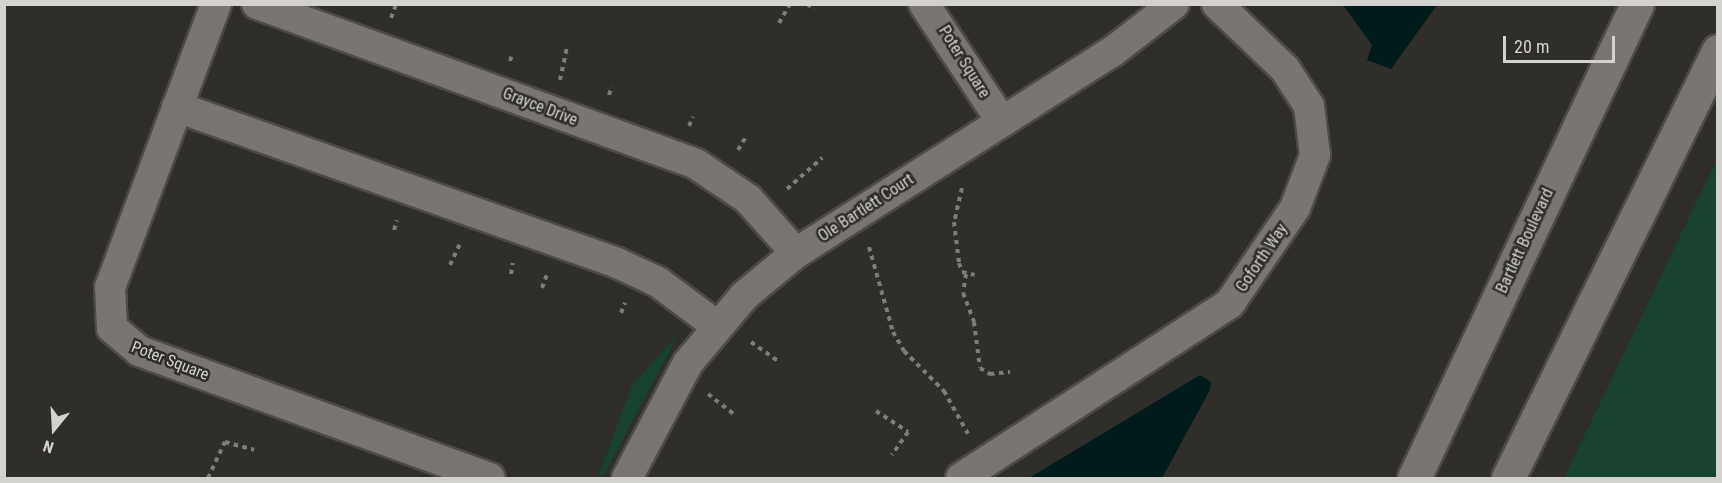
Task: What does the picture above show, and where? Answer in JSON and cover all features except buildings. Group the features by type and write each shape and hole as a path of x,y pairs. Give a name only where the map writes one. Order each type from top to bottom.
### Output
{"main road":[{"name":"Bartlett Boulevard","path":"1414,478 1637,4"},
{"path":"1508,478 1718,51"}],"street":[{"name":"Poter Square","path":"216,4 110,287 107,308 118,338 139,351 490,478"},
{"name":"Grayce Drive","path":"257,4 696,164 748,200 796,253"},
{"name":"Poter Square","path":"924,4 1002,122"},
{"name":"Ole Bartlett Court","path":"627,478 661,408 796,253 1112,52 1174,4"},
{"name":"Goforth Way","path":"972,471 1230,303 1295,208 1315,155 1309,106 1285,69 1217,4"},
{"path":"177,107 617,263 658,282 729,330"}],"path":[{"path":"779,23 790,4"},
{"path":"807,4 814,9"},
{"path":"557,92 567,47"},
{"path":"776,197 822,158"},
{"path":"957,177 963,196 954,222 959,263 966,274 963,293 974,322 980,368 990,374 1010,372"},
{"path":"849,218 878,265 886,312 904,351 944,391 972,471"},
{"path":"450,265 462,238"},
{"path":"966,274 975,275"},
{"path":"729,330 777,360"},
{"path":"699,389 736,416"},
{"path":"876,411 908,432 892,455"},
{"path":"208,478 225,442 254,450"}],"green space":[{"path":"1717,159 1717,478 1564,478"},
{"path":"678,335 605,473 598,478 632,385"}],"water":[{"path":"1343,5 1437,5 1391,69 1367,60 1372,45"},
{"path":"1200,375 1211,382 1210,390 1162,478 1029,478"}]}
